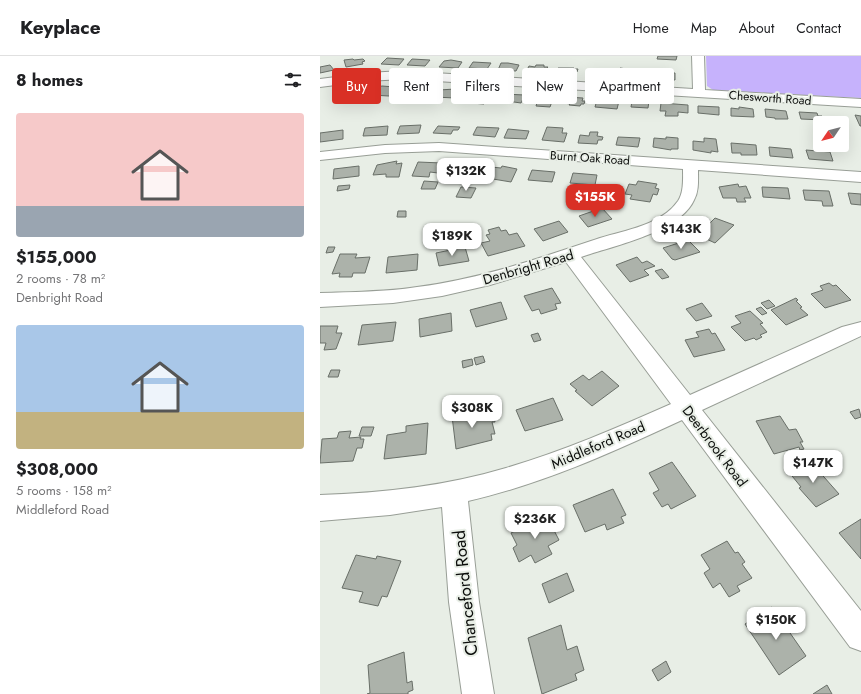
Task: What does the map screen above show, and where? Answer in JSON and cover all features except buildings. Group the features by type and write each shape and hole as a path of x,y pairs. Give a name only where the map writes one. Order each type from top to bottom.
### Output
{"street":[{"path":"698,56 699,93"},
{"name":"Chesworth Road","path":"320,83 367,76 403,75 861,103"},
{"name":"Burnt Oak Road","path":"320,156 385,149 439,147 861,177"},
{"name":"Denbright Road","path":"320,300 390,297 449,288 521,271 640,231 669,219 685,203 689,192 690,165"},
{"name":"Deerbrook Road","path":"570,255 861,636"},
{"name":"Middleford Road","path":"320,508 397,502 454,492 503,480 567,459 595,449 849,332 861,329"},
{"name":"Chanceford Road","path":"454,492 464,602 478,694"}],"shaded area":[{"path":"706,56 861,56 861,98 713,90 707,86"}]}
